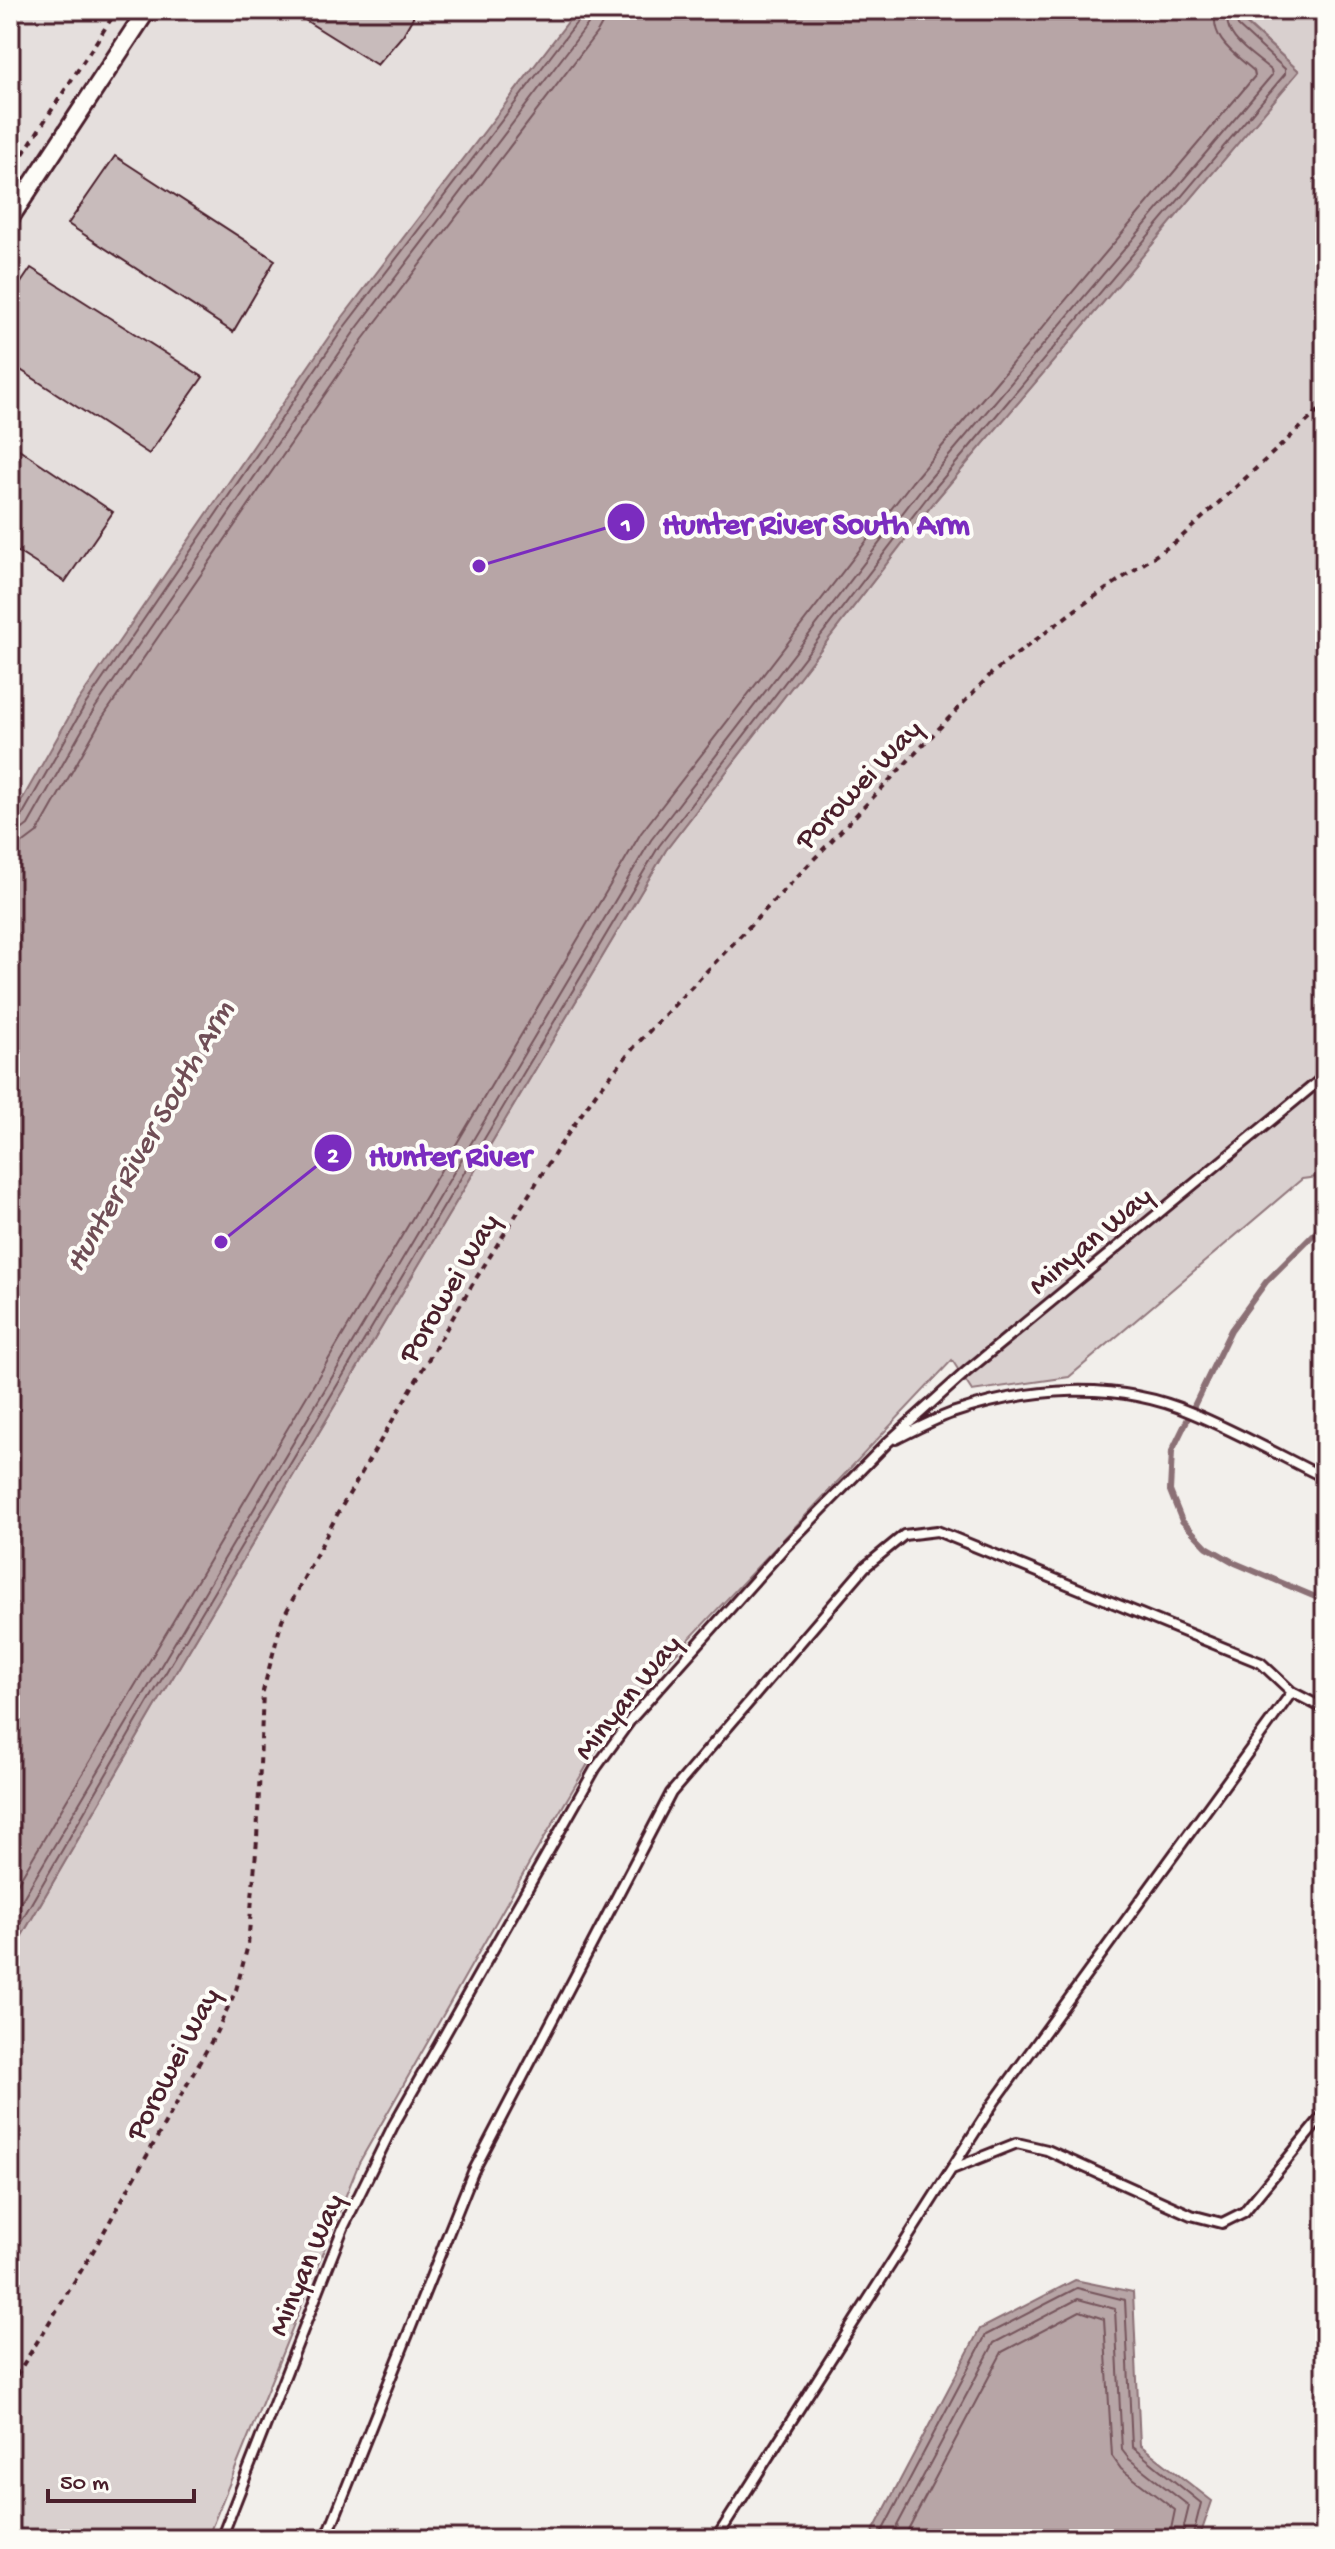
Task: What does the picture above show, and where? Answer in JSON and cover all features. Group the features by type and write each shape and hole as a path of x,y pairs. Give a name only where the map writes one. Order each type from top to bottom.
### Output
{"street":[{"path":"10,218 147,10"}],"lane":[{"name":"Minyan Way","path":"221,2539 349,2215 393,2126 595,1769 632,1718 783,1549 887,1443 967,1371 1325,1076"},
{"path":"887,1443 950,1414 1001,1399 1057,1391 1125,1393 1190,1412 1325,1478"},
{"path":"326,2539 473,2172 671,1793 865,1567 904,1535 937,1531 1261,1663 1292,1692 1325,1709"},
{"path":"716,2539 994,2102 1292,1692"},
{"path":"951,2170 1017,2143 1047,2150 1191,2215 1222,2223 1244,2212 1325,2113"}],"path":[{"path":"10,174 117,10"},
{"name":"Porowei Way","path":"10,2386 92,2253 215,2035 236,1990 248,1945 257,1840 263,1691 282,1620 362,1472 475,1280 559,1147 596,1093 636,1045 992,673 1075,610 1177,541 1325,405"}],"shaded area":[{"path":"10,10 577,10 339,322 78,701 14,814 10,812"},
{"path":"1249,10 1325,10 1325,1176 1302,1179 1069,1377 972,1391 952,1360 615,1718 359,2163 207,2539 10,2539 10,1956 666,850 935,501 1299,71 1244,21"}],"water":[{"path":"577,10 1249,10 1244,22 1299,71 935,501 666,850 10,1956 10,821 78,701 339,322"},
{"path":"1075,2280 1133,2292 1140,2445 1212,2501 1199,2539 869,2539 980,2329"}],"building":[{"path":"289,10 417,10 403,35 377,65"},
{"path":"115,156 275,260 233,332 68,224"},
{"path":"31,268 203,377 149,454 10,363 10,299"},
{"path":"10,443 113,512 65,582 10,547"}],"waterway":[{"path":"1325,1223 1266,1282 1231,1330 1172,1451 1170,1491 1182,1521 1207,1547 1235,1563 1325,1601"}],"place":[{"name":"Hunter River South Arm","path":"479,566"},
{"name":"Hunter River","path":"221,1242"}]}
